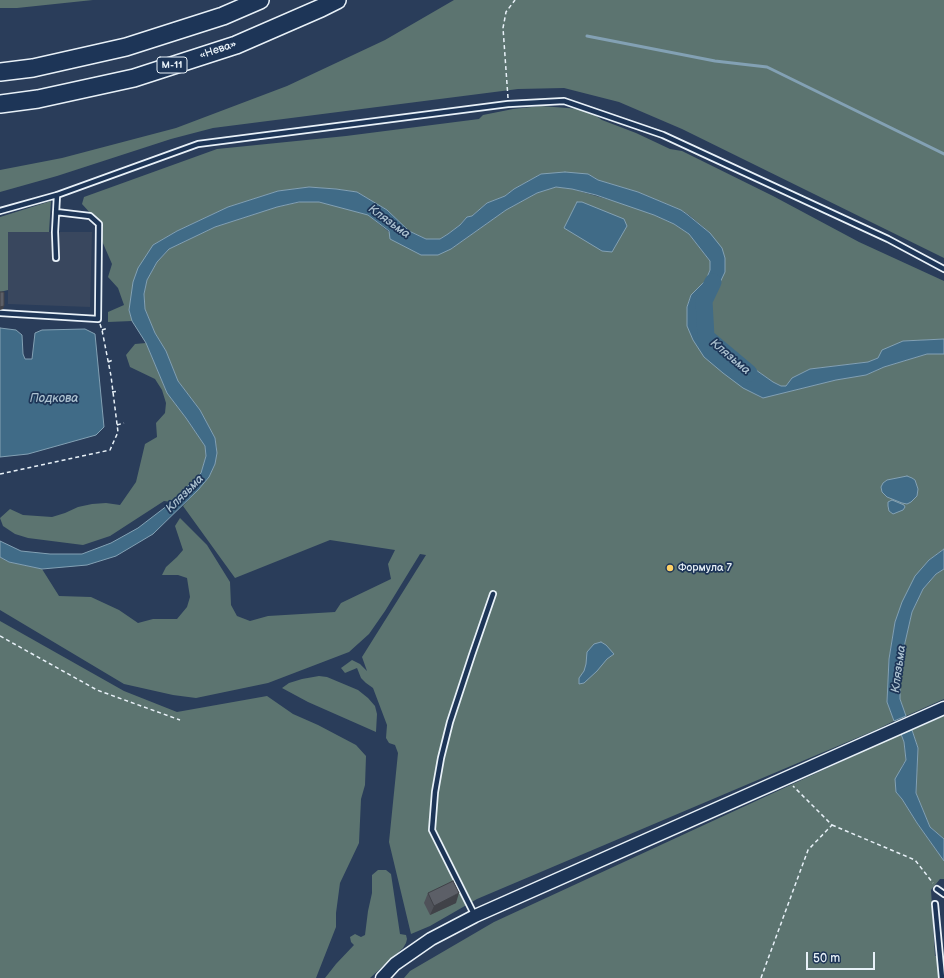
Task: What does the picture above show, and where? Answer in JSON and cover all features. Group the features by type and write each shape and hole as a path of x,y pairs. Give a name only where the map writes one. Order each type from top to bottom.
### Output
{"highway":[{"path":"0,72 32,68 126,47 223,16 260,0"},
{"name":"«Нева»","path":"0,104 38,99 134,78 236,45 337,0"}],"street":[{"path":"382,978 395,964 431,939 475,916 944,708"}],"lane":[{"path":"0,211 57,195 198,144 508,104 564,101 663,135 888,239 944,269"},
{"path":"56,258 55,232 57,195"},
{"path":"0,314 98,319 98,224 90,216 56,212"},
{"path":"475,916 432,830 435,792 441,758 450,722 493,594"},
{"path":"938,889 944,894"},
{"path":"935,904 942,978"}],"path":[{"path":"508,104 503,28 506,12 515,0"},
{"path":"0,474 110,450 118,432 102,330 108,328"},
{"path":"108,362 114,360"},
{"path":"112,392 119,391"},
{"path":"117,424 124,423"},
{"path":"0,636 97,690 180,720"},
{"path":"784,778 832,825 915,860 938,889"},
{"path":"761,978 808,850 832,825"}],"shaded area":[{"path":"8,232 92,232 90,307 8,304"}],"green space":[{"path":"0,0 93,0 17,8 0,8"},
{"path":"454,0 944,0 944,258 682,129 619,102 564,88 518,89 213,128 171,139 57,176 0,192 0,170 62,158 176,128 287,86 385,40"},
{"path":"541,106 589,111 602,120 636,133 670,149 682,151 773,196 859,242 944,281 944,339 903,341 878,358 869,362 810,369 792,378 786,386 781,386 746,363 725,355 714,345 707,332 702,320 701,310 706,300 717,289 710,233 681,210 638,192 598,180 588,174 541,174 514,189 505,196 487,203 440,239 426,239 409,231 387,210 357,192 309,187 278,191 228,207 177,231 153,245 129,310 132,321 108,322 108,312 124,305 118,288 108,277 112,264 102,241 103,227 82,204 84,197 217,149 346,136 479,119 483,115 513,109"},
{"name":"Формула 7","path":"556,187 572,189 624,204 674,224 689,234 710,261 710,270 706,280 691,295 687,307 744,388 762,398 836,380 866,375 884,367 927,354 944,354 944,549 929,560 895,622 889,659 887,702 894,721 477,899 430,926 411,934 389,842 398,753 395,745 389,743 386,738 387,725 373,688 361,678 357,668 345,673 341,668 352,660 360,664 367,671 362,657 426,555 420,554 369,634 349,652 268,683 196,698 173,695 124,684 0,610 0,557 9,562 42,569 59,596 91,597 119,610 138,623 153,619 177,619 187,607 190,597 187,578 178,575 162,575 166,567 183,550 175,526 180,518 207,545 230,582 231,605 237,616 250,621 268,616 335,612 341,603 391,579 388,564 395,550 330,540 235,578 183,506 209,477 215,464 217,452 215,438 200,410 178,381 166,351 155,333 145,309 144,294 147,280 157,262 169,249 215,227 277,207 300,202 319,202 344,208 368,215 389,232 451,249 506,210 537,193"},
{"path":"51,201 49,232 8,232 8,290 0,292 0,217"},
{"path":"146,343 167,393 205,446 206,456 201,473 172,502 164,501 110,536 83,545 28,538 15,534 3,526 0,518 10,509 23,515 52,517 78,507 92,504 106,503 120,505 136,482 145,444 157,437 156,423 165,413 166,403 162,390 155,379 130,367 126,355 135,344"},
{"path":"944,569 944,699 906,716 900,699 900,676 904,657 904,647 912,612 923,589 936,574"},
{"path":"0,621 124,691 177,712 267,696 293,714 356,745 366,756 365,785 361,799 359,843 340,883 336,913 336,927 316,978 0,978"},
{"path":"319,676 327,677 358,690 368,698 375,706 377,714 376,732 308,702 282,688 289,683"},
{"path":"944,716 944,839 930,827 916,793 918,748 912,730"},
{"path":"901,734 904,742 906,760 902,766 896,792 944,861 944,879 940,879 931,890 935,956 944,956 944,978 404,978 410,971 494,922"},
{"path":"378,870 386,870 391,874 400,934 406,935 406,943 403,948 370,978 325,978 354,945 351,942 350,937 355,934 361,937 365,935 372,893 372,875"}],"water":[{"path":"565,172 588,174 598,180 638,192 681,210 710,233 722,248 725,258 725,272 717,289 706,300 701,310 702,320 707,332 714,345 725,355 746,363 781,386 786,386 792,378 810,369 868,362 878,358 882,350 903,341 944,339 944,354 927,354 884,367 866,375 836,380 763,398 743,388 723,373 704,357 693,340 687,326 687,307 691,295 706,280 710,270 710,261 689,234 674,224 654,215 596,195 556,187 537,193 506,210 451,249 438,255 421,255 390,239 389,231 368,215 319,202 299,202 277,207 215,227 169,249 157,262 147,280 144,294 145,309 155,333 166,351 178,381 200,410 215,438 217,453 215,464 209,477 198,490 153,534 116,556 87,565 42,569 9,562 0,557 0,541 21,551 50,554 82,554 111,543 138,528 172,502 201,473 206,456 205,446 167,393 146,343 132,321 129,310 133,282 138,268 153,245 177,231 228,207 278,191 309,187 357,192 387,210 409,231 426,239 440,239 487,203 505,196 514,189 541,174"},
{"path":"577,202 582,202 624,219 627,226 612,252 602,251 564,228"},
{"name":"Подкова","path":"0,328 16,330 22,335 23,354 25,359 32,359 35,333 42,330 85,329 95,334 104,427 96,435 28,454 0,457"},
{"path":"907,476 915,480 918,489 917,496 911,502 907,504 902,503 887,497 882,492 881,487 887,480"},
{"path":"892,500 904,505 905,507 903,510 893,514 889,511 888,502"},
{"path":"944,549 944,569 936,574 923,589 912,612 904,647 904,657 900,676 900,699 906,716 894,721 887,702 889,659 895,622 902,602 915,576 929,560"},
{"path":"601,642 614,654 607,659 584,683 579,684 579,678 584,671 586,664 587,652 594,644"},
{"path":"912,730 918,748 916,793 930,827 944,839 944,861 896,792 895,779 906,760 904,742 901,734"}],"building":[{"path":"0,292 4,292 4,306 0,307"},
{"path":"453,881 459,893 434,906 428,893"}],"waterway":[{"path":"587,36 715,61 767,67 944,154"},
{"name":"Клязьма","path":"713,282 704,301 706,337 749,373"}],"place":[{"name":"Формула 7","path":"670,568"}]}
